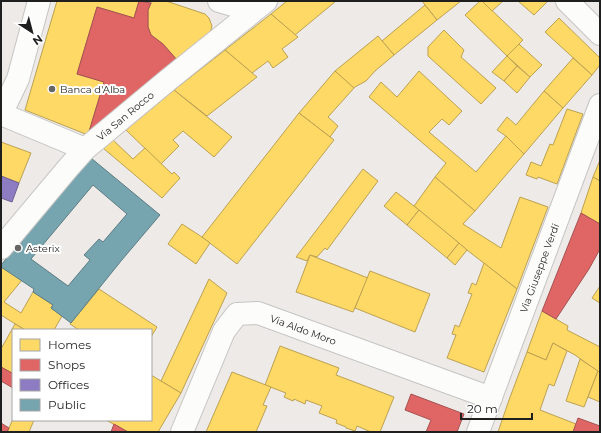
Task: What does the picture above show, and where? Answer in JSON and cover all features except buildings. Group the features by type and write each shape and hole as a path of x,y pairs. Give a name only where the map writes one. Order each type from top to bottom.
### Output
{"street":[{"path":"40,1 18,79 1,114 85,149"},
{"path":"219,1 259,6"},
{"path":"567,1 600,34"},
{"name":"Via San Rocco","path":"1,248 85,149 259,6"},
{"name":"Via Giuseppe Verdi","path":"478,432 600,105"},
{"name":"Via Aldo Moro","path":"182,432 224,331 237,314 258,313 491,398"}],"place":[{"name":"Banca d'Alba","path":"52,89"},
{"name":"Asterix","path":"18,248"}]}
